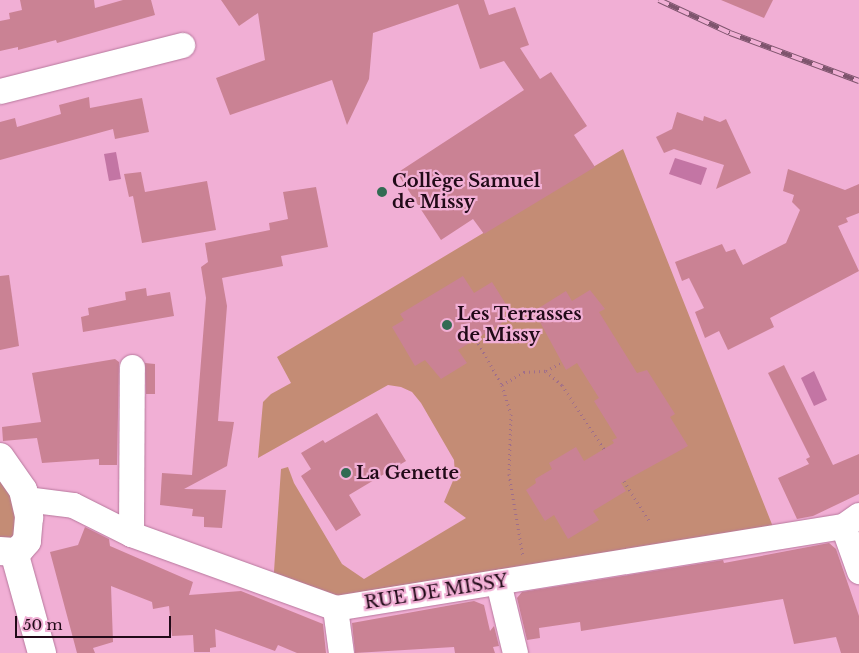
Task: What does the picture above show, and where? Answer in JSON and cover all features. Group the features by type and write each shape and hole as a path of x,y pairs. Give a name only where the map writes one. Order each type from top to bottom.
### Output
{"main road":[{"path":"0,457 26,499 29,517 27,540 7,551 42,653"}],"street":[{"path":"0,91 182,45"},
{"path":"131,534 132,368"},
{"name":"RUE DE MISSY","path":"26,499 73,505 131,534 335,608 498,582 851,520"},
{"path":"851,520 859,571"},
{"path":"498,582 515,653"},
{"path":"335,608 341,653"}],"path":[{"path":"476,339 502,384 511,414 509,474 527,577"},
{"path":"502,384 524,372 546,371 562,362"},
{"path":"546,371 562,385 604,449"},
{"path":"624,481 650,522"}],"shaded area":[{"path":"623,149 777,537 345,607 273,586 281,469 288,467 294,483 342,564 364,579 466,518 444,502 455,476 454,460 421,403 412,392 401,387 388,385 258,458 263,402 271,394 291,383 277,357"},
{"path":"116,152 121,179 109,181 104,154"},
{"path":"675,158 707,168 701,185 669,174"},
{"path":"814,371 827,400 814,406 801,378"},
{"path":"0,457 29,530 0,551"}],"building":[{"path":"20,0 94,0 95,8 123,0 151,0 155,15 57,43 56,40 18,50 18,47 0,51 0,21 10,19 9,13 22,10"},
{"path":"221,0 484,0 489,15 515,7 529,45 520,48 540,79 551,72 587,126 574,135 595,167 484,234 473,219 441,240 397,173 524,90 504,61 480,69 458,4 373,33 369,79 347,125 332,80 230,115 216,78 265,60 258,13 239,26"},
{"path":"721,0 773,0 764,18"},
{"path":"89,97 90,108 142,98 149,132 115,139 113,129 0,160 0,122 15,118 17,127 61,114 59,105"},
{"path":"677,112 703,121 704,116 720,122 726,119 751,173 716,189 724,165 674,149 664,153 656,137 672,129"},
{"path":"788,169 845,190 859,184 859,213 846,218 848,222 838,226 859,271 770,318 774,327 728,350 719,331 705,338 695,312 704,308 689,278 682,281 675,262 722,244 726,252 735,249 743,265 786,243 800,210 792,202 794,195 783,191"},
{"path":"141,172 145,192 207,181 216,230 142,243 133,196 129,197 124,174"},
{"path":"316,187 328,247 281,256 283,266 222,278 227,306 218,421 234,422 227,466 184,489 226,490 222,528 204,527 204,517 192,516 193,509 160,505 162,473 192,475 206,298 201,267 208,262 205,243 270,230 269,223 288,219 283,192"},
{"path":"9,275 19,346 0,350 0,276"},
{"name":"Les Terrasses de Missy","path":"463,276 474,293 492,282 509,309 498,315 502,323 458,350 467,363 441,379 425,360 415,366 392,327 404,320 400,314"},
{"path":"146,288 147,296 170,292 174,316 83,332 81,317 89,315 88,308 126,300 125,292"},
{"path":"590,290 605,309 599,312 637,373 647,370 675,414 670,417 688,446 621,483 626,491 593,511 599,520 568,539 554,515 545,521 526,490 536,483 535,479 552,469 549,463 576,447 584,461 614,443 612,440 617,438 594,401 599,398 577,363 566,370 534,311 566,291 572,301"},
{"path":"115,359 119,362 117,465 99,465 99,459 42,463 37,438 3,441 2,427 41,422 32,373"},
{"path":"145,363 155,364 155,394 146,394"},
{"path":"784,365 833,465 859,454 859,494 813,516 797,519 778,478 809,464 806,459 810,457 768,373"},
{"name":"La Genette","path":"377,413 406,461 349,495 361,515 336,531 301,476 311,469 301,453 323,440 325,443"},
{"path":"85,527 109,539 110,546 193,582 189,595 241,591 323,624 326,653 297,653 278,645 275,651 215,629 216,647 210,648 210,652 194,652 193,635 172,636 169,606 153,609 152,602 111,586 113,642 93,648 95,653 77,653 50,552 78,545"},
{"path":"829,543 836,549 859,616 859,653 841,653 836,637 794,644 783,599 581,631 580,622 539,628 540,638 527,640 517,598 522,592 723,560 724,563"},
{"path":"474,601 484,605 490,631 494,626 499,646 493,647 495,653 455,653 454,647 355,653 352,623"}],"railway":[{"path":"659,0 730,33 859,81"}],"place":[{"name":"Collège Samuel de Missy","path":"382,192"},
{"name":"Les Terrasses de Missy","path":"447,325"},
{"name":"La Genette","path":"346,473"}]}
